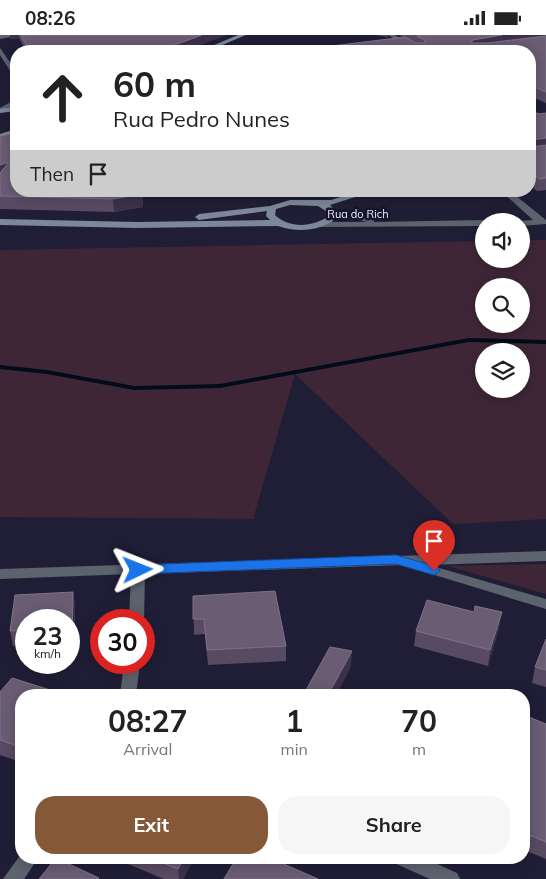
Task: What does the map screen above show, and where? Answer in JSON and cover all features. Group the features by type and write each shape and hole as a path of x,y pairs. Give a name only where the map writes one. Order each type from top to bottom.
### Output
{"street":[{"path":"0,37 19,35"},
{"path":"218,45 243,35"},
{"path":"391,35 409,45"},
{"path":"0,50 10,66"},
{"path":"137,225 272,208 279,204 297,201 320,203 345,197"},
{"path":"512,197 543,222"},
{"path":"0,222 137,225 279,223 298,227 319,225 333,217 333,212 320,203"},
{"path":"272,208 270,215 279,223"},
{"name":"Rua do Rich","path":"333,212 398,225"},
{"path":"530,223 543,222"},
{"name":"Rua do Rich","path":"319,225 475,223"},
{"path":"0,574 396,559 546,556"},
{"path":"396,559 546,604"},
{"path":"137,609 138,570"},
{"path":"129,689 131,674"},
{"path":"13,879 25,864"},
{"path":"417,864 450,879"}],"shaded area":[{"path":"530,240 546,240 546,519 453,524 295,374 253,519 0,517 0,250 475,241 475,268 530,268"},
{"path":"546,564 546,594 448,566"}],"building":[{"path":"21,35 202,35 174,45 26,45"},
{"path":"502,35 473,40 471,42 487,43 546,36 546,92 536,88 536,45 340,45 405,37 416,43 425,43 425,40 417,36"},
{"path":"546,113 546,138 536,139 536,114"},
{"path":"10,134 10,196 0,196 0,173 9,162 0,165 0,136"},
{"path":"546,145 546,178 539,179 536,176 536,146"},
{"path":"38,197 125,197 113,199"},
{"path":"275,591 286,646 207,650 204,619 193,619 193,596"},
{"path":"73,592 73,609 15,609 15,631 10,631 15,595"},
{"path":"427,600 474,612 475,606 502,612 490,650 416,631"},
{"path":"546,639 546,670 535,667"},
{"path":"330,647 352,651 331,689 307,689"},
{"path":"12,678 47,689 15,689 15,745 0,740 0,692"},
{"path":"530,717 546,724 546,842 530,835"},
{"path":"51,864 69,864 99,878 98,879 39,879"},
{"path":"166,864 181,864 178,869"},
{"path":"233,864 284,864 318,879 224,879"}],"waterway":[{"path":"0,367 47,372 134,388 220,386 469,340 546,342"}],"route":[{"path":"138,570 396,559 434,571"}]}
